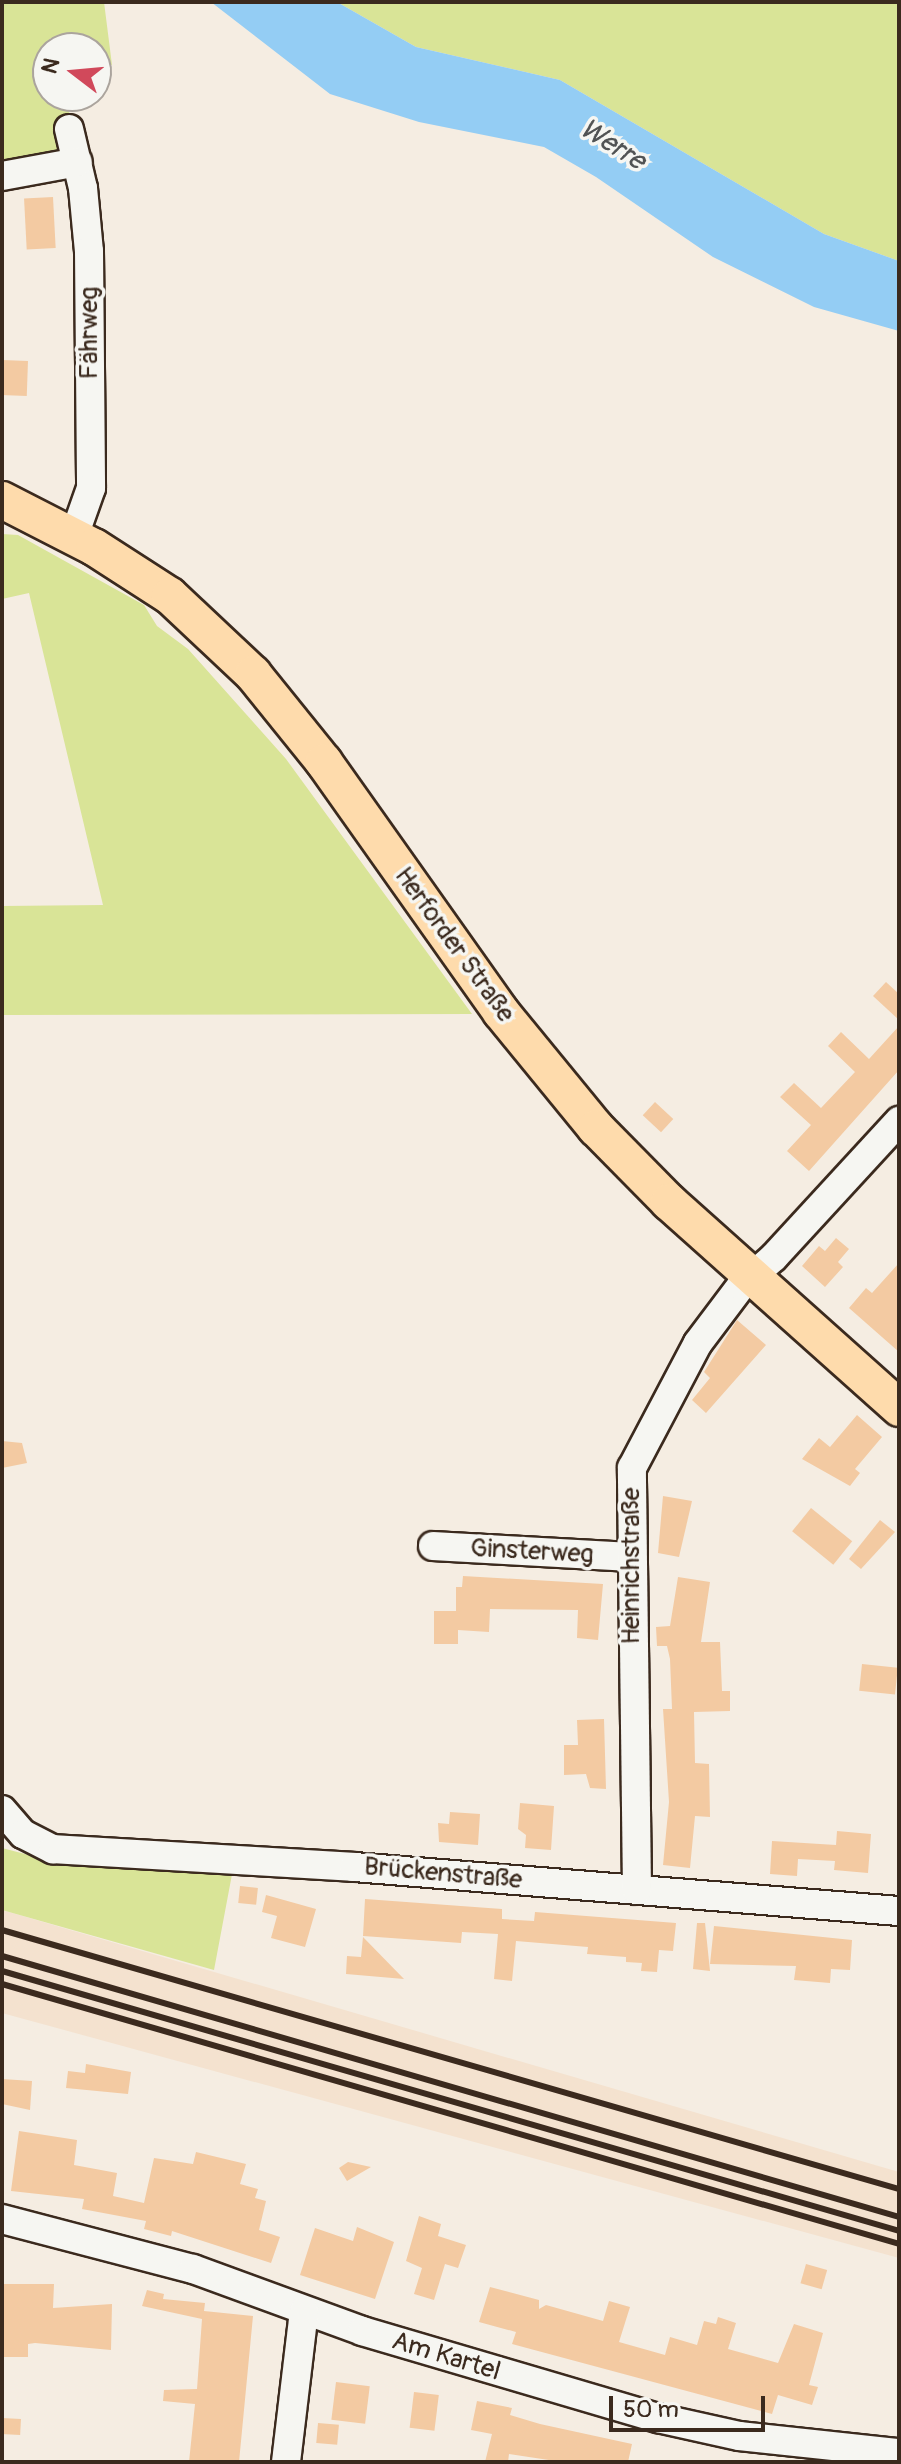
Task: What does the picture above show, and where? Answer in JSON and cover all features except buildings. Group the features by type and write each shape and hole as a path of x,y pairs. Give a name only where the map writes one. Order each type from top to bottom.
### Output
{"main road":[{"name":"Herforder Straße","path":"2,500 74,536 170,596 253,674 324,762 544,1068 669,1202 899,1408"}],"street":[{"name":"Fährweg","path":"69,129 78,162 89,251 91,488 74,536"},
{"path":"2,176 78,162"},
{"name":"Heinrichstraße","path":"637,1890 632,1468 698,1343 752,1276 899,1121"},
{"name":"Ginsterweg","path":"433,1546 631,1557"},
{"name":"Brückenstraße","path":"2,1810 23,1834 53,1849 899,1911"},
{"name":"Am Kartel","path":"2,2219 193,2269 304,2311 737,2449 899,2453"},
{"path":"286,2462 304,2311"}],"shaded area":[{"path":"2,1910 899,2172 899,2258 2,2013"}],"green space":[{"path":"2,2 104,2 108,32 32,32 32,112 69,112 72,123 55,156 2,167"},
{"path":"337,2 899,2 899,261 824,234 560,80 416,47"},
{"path":"2,534 18,535 144,605 157,626 188,649 286,759 472,1014 2,1015 2,906 103,905 29,593 2,599"},
{"path":"2,1848 71,1866 233,1869 214,1970 2,1910"}],"water":[{"name":"Werre","path":"211,2 337,2 416,47 560,80 824,234 899,261 899,331 814,307 713,257 596,177 544,147 419,122 330,94"}],"railway":[{"path":"2,1930 899,2189"},
{"path":"2,1956 899,2217"},
{"path":"2,1971 899,2231"},
{"path":"2,1984 899,2244"}]}
